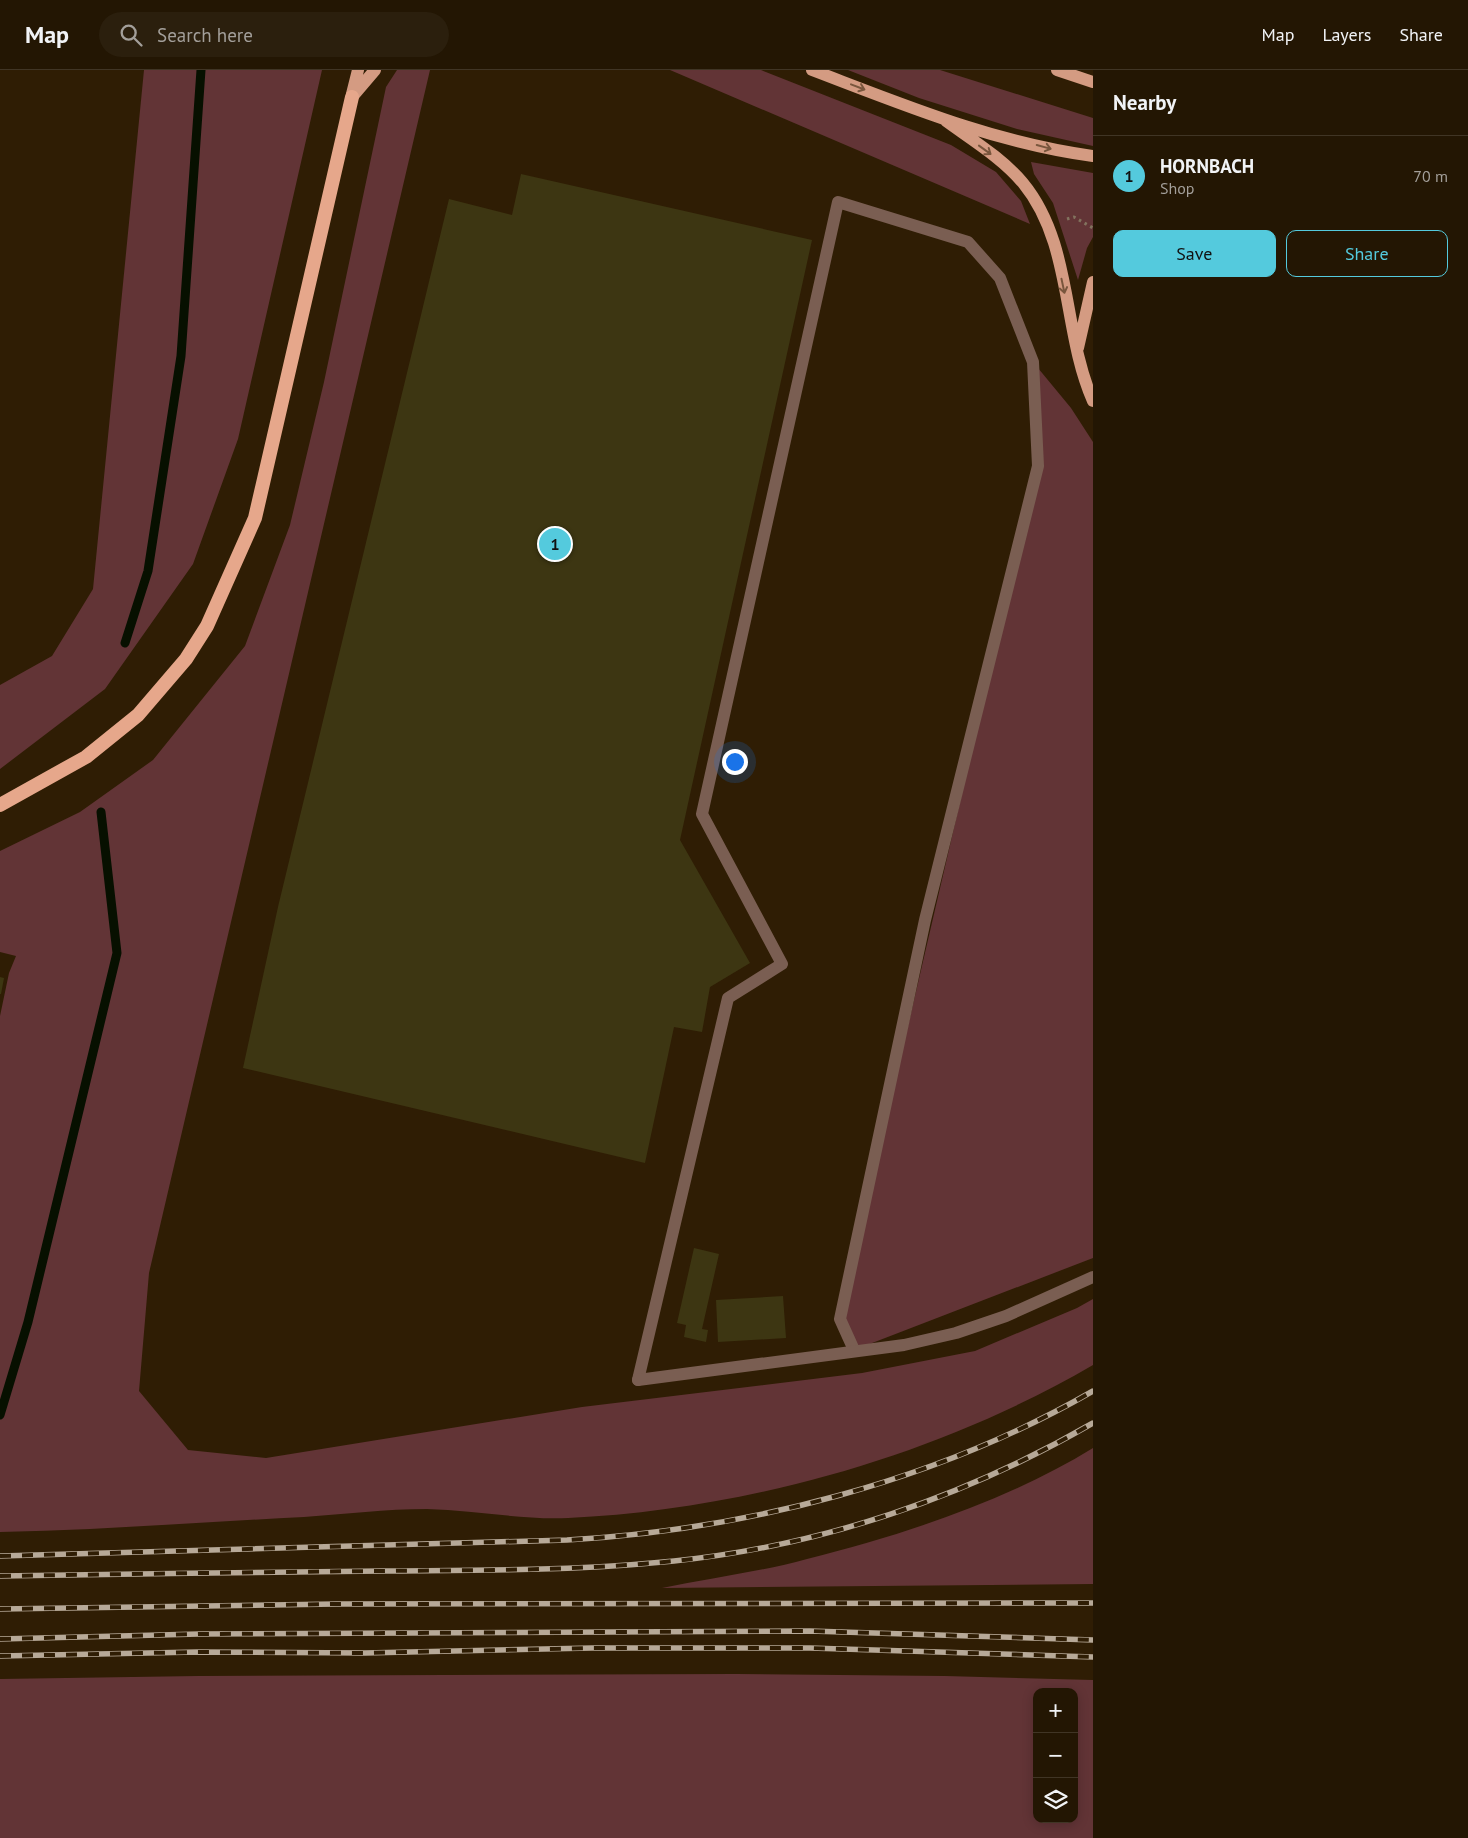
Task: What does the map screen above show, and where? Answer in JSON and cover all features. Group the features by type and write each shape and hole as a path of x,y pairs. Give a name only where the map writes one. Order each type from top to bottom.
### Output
{"highway":[{"path":"0,805 86,757 138,715 186,659 207,626 254,518 352,97"}],"main road":[{"path":"352,97 358,70"},
{"path":"352,97 375,70"},
{"path":"812,70 946,121 1060,152 1093,156"},
{"path":"1058,70 1093,82"},
{"path":"946,121 1016,176 1035,201 1053,238 1078,353 1093,401"},
{"path":"1078,353 1093,282"}],"street":[{"path":"854,1350 840,1319 925,920 1038,466 1033,362 1000,278 968,242 838,202 702,814 782,964 728,998 638,1380 854,1350 904,1345 956,1334 1006,1316 1093,1277"}],"shaded area":[{"path":"144,70 322,70 238,439 193,564 105,689 0,769 0,685 52,656 93,589"},
{"path":"397,70 430,70 149,1273 139,1391 188,1450 266,1458 582,1407 862,1373 975,1351 1077,1308 1093,1299 1093,1365 1034,1397 971,1426 906,1451 840,1472 772,1490 703,1503 635,1513 568,1518 533,1518 412,1509 152,1526 0,1532 0,1016 9,973 16,956 0,952 0,851 80,812 153,760 245,646 290,525 324,382 386,87"},
{"path":"670,70 761,70 951,145 996,172 1021,201 1030,224"},
{"path":"848,70 940,70 1093,118 1093,146 1017,129 919,98"},
{"path":"1031,162 1093,173 1093,237 1087,248 1078,280 1053,203 1034,174"},
{"path":"1033,362 1071,408 1093,442 1093,1258 854,1350 840,1319 1038,466"},
{"path":"1093,1448 1093,1584 662,1588 789,1564 918,1527 991,1500 1061,1467"},
{"path":"736,1674 945,1676 1093,1680 1093,1838 0,1838 0,1679 198,1676"}],"building":[{"path":"521,174 812,240 680,840 750,963 710,987 702,1032 674,1027 645,1163 243,1068 278,907 449,199 512,215"},
{"path":"0,977 4,978 1,994 0,994"},
{"path":"694,1248 719,1254 702,1329 708,1330 706,1342 684,1337 686,1325 677,1323"},
{"path":"783,1296 786,1338 718,1342 716,1300"}],"waterway":[{"path":"125,643 148,571 181,356 201,70"},
{"path":"0,1415 28,1322 117,953 101,812"}],"railway":[{"path":"0,1556 567,1540 703,1525 771,1512 839,1495 905,1475 970,1451 1033,1423 1093,1391"},
{"path":"0,1576 565,1568 674,1561 729,1554 783,1544 891,1514 994,1474 1044,1450 1093,1423"},
{"path":"0,1609 336,1604 1093,1603"},
{"path":"0,1639 199,1634 810,1631 1093,1640"},
{"path":"0,1656 197,1652 365,1653 592,1648 810,1648 1093,1657"}],"place":[{"name":"HORNBACH","path":"555,544"}]}
